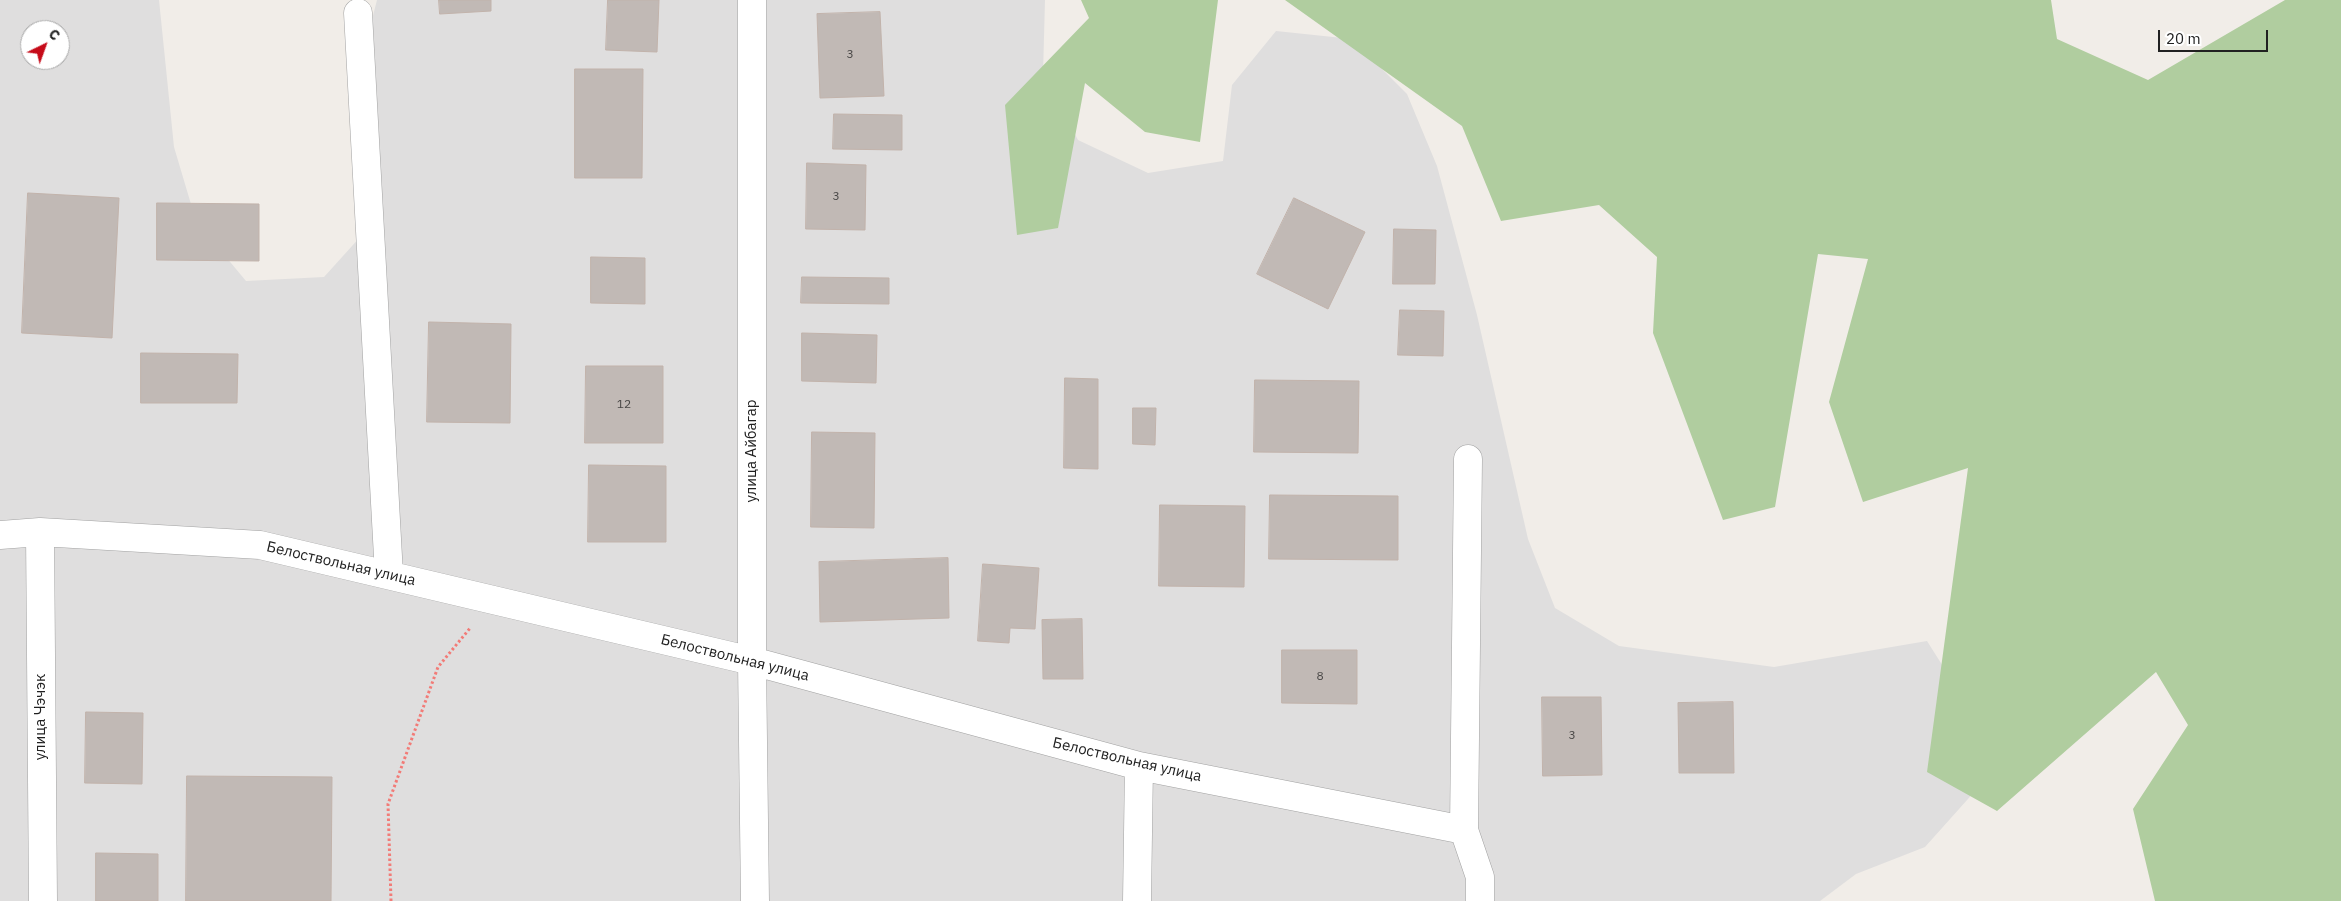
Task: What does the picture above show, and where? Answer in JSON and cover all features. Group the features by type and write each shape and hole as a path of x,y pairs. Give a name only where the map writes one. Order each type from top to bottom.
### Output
{"street":[{"name":"улица Айбагар","path":"752,0 752,661 755,901"},
{"path":"358,13 389,575"},
{"path":"1468,459 1464,830 1480,877 1480,901"},
{"name":"Белоствольная улица","path":"0,535 40,532 260,545 752,661 1138,766 1464,830"},
{"name":"улица Чэчэк","path":"40,532 43,901"},
{"path":"1137,901 1138,766"}],"path":[{"path":"391,901 388,804 438,667 494,600"}],"shaded area":[{"path":"0,0 159,0 174,147 196,221 246,281 324,277 371,225 380,149 356,132 362,59 377,0 1045,0 1043,74 1078,140 1148,173 1223,161 1232,85 1276,31 1352,39 1407,94 1437,166 1477,315 1528,539 1555,608 1619,646 1774,667 1927,641 1970,709 1976,790 1925,847 1856,874 1820,901 0,901"}],"green space":[{"path":"1081,0 1218,0 1200,142 1145,132 1085,83 1058,228 1017,235 1005,105 1089,18"},
{"path":"1285,0 2051,0 2057,39 2148,80 2285,0 2341,0 2341,901 2155,901 2133,809 2188,725 2156,672 1997,811 1927,772 1968,468 1863,502 1829,402 1868,259 1818,254 1775,507 1723,520 1653,333 1657,257 1599,205 1501,221 1462,126"}],"building":[{"path":"439,0 491,0 491,11 440,14"},
{"path":"608,0 659,0 657,52 606,50"},
{"path":"880,12 884,96 820,98 817,14"},
{"path":"575,69 643,69 642,178 575,178"},
{"path":"834,114 902,115 902,150 833,149"},
{"path":"807,163 866,165 865,230 806,229"},
{"path":"28,193 119,198 112,338 22,333"},
{"path":"1294,198 1365,232 1328,309 1257,274"},
{"path":"157,203 259,204 259,261 157,260"},
{"path":"1394,229 1436,230 1435,284 1393,284"},
{"path":"591,257 645,258 645,304 591,303"},
{"path":"802,277 889,278 889,304 801,303"},
{"path":"1400,310 1444,311 1443,356 1398,355"},
{"path":"429,322 511,324 510,423 427,422"},
{"path":"802,333 877,335 876,383 802,381"},
{"path":"141,353 238,354 237,403 141,403"},
{"path":"586,366 663,366 663,443 585,443"},
{"path":"1065,378 1098,379 1098,469 1064,468"},
{"path":"1255,380 1359,381 1358,453 1254,452"},
{"path":"1133,408 1156,408 1155,445 1133,444"},
{"path":"812,432 875,433 874,528 811,527"},
{"path":"589,465 666,466 666,542 588,542"},
{"path":"1270,495 1398,496 1398,560 1269,559"},
{"path":"1160,505 1245,506 1244,587 1159,586"},
{"path":"948,558 949,618 820,622 819,562"},
{"path":"983,564 1039,568 1035,629 1010,628 1009,643 978,641"},
{"path":"1082,619 1083,679 1043,679 1042,620"},
{"path":"1282,650 1357,650 1357,704 1282,703"},
{"path":"1542,697 1601,697 1602,775 1543,776"},
{"path":"1733,702 1734,773 1679,773 1678,703"},
{"path":"86,712 143,713 142,784 85,783"},
{"path":"187,776 332,777 331,901 186,901"},
{"path":"96,853 158,854 158,901 96,901"}]}
